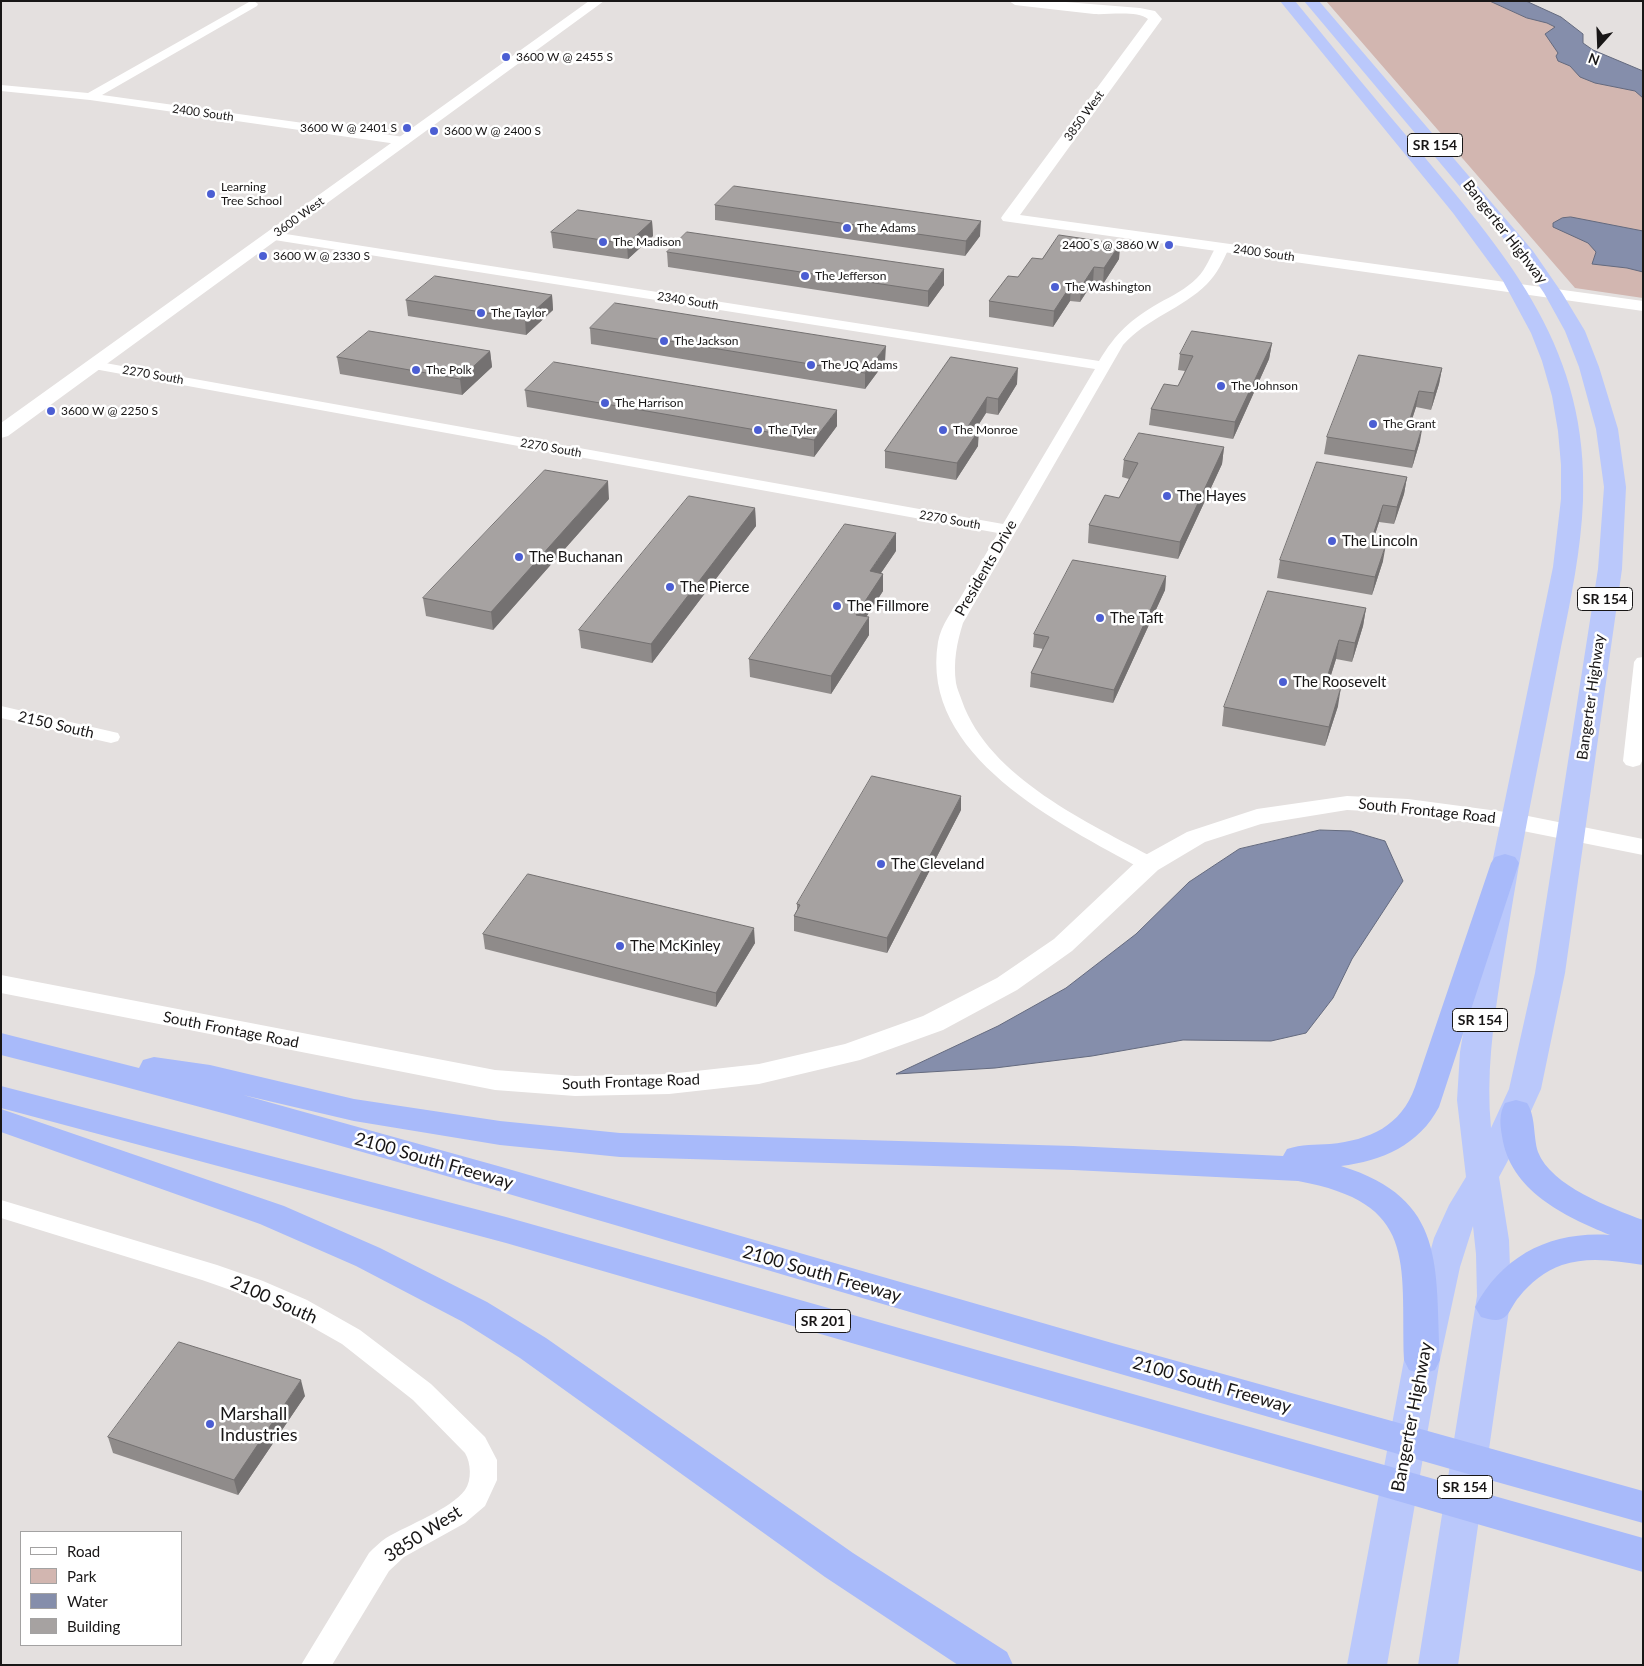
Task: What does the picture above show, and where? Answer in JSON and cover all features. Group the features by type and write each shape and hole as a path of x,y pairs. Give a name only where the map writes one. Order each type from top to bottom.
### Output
{"highway":[{"name":"Bangerter Highway","path":"1287,1 1482,238 1519,288 1543,336 1562,393 1570,436 1573,494 1572,522 1561,590 1505,863 1475,1054 1473,1078 1474,1130 1493,1244 1493,1307 1438,1665"},
{"name":"Bangerter Highway","path":"1311,1 1499,221 1527,255 1552,293 1574,331 1590,367 1608,429 1614,488 1610,570 1572,832 1542,1016 1525,1089 1496,1153 1466,1205 1451,1238 1443,1267 1422,1360 1367,1665"},
{"path":"1073,1158 1122,1151 1326,1157 1355,1152 1390,1140 1408,1127 1417,1117 1429,1094 1505,863"},
{"path":"4,1044 210,1076 354,1110 509,1134 620,1145 1073,1158 1298,1169 1330,1174 1349,1180 1366,1189 1396,1212 1410,1230 1418,1260 1422,1360"},
{"name":"2100 South Freeway","path":"4,1044 245,1108 481,1174 896,1296 1643,1507"},
{"name":"SR 201","path":"1,1097 515,1233 1643,1555"},
{"path":"1516,1111 1520,1143 1525,1158 1542,1180 1554,1191 1585,1210 1643,1234"},
{"path":"1,1120 272,1215 332,1240 416,1280 475,1312 533,1348 839,1565 993,1665"},
{"path":"1493,1307 1504,1288 1518,1274 1537,1261 1554,1253 1575,1248 1600,1247 1643,1252"},
{"path":"839,1565 960,1665"}],"street":[{"name":"3600 West","path":"1,432 598,1"},
{"path":"1015,1 1097,10 1114,9"},
{"path":"1072,1 1101,4 1114,9"},
{"path":"90,97 253,4"},
{"name":"3850 West","path":"1009,218 1154,19 1152,15 1114,9"},
{"name":"2400 South","path":"1,88 90,97 404,141"},
{"path":"1,98 16,90"},
{"name":"2400 South","path":"1009,218 1643,306"},
{"name":"2340 South","path":"273,236 1104,366"},
{"name":"Presidents Drive","path":"1150,864 1048,806 1024,790 992,763 970,737 958,715 949,690 946,668 947,644 954,623 1104,366 1125,334 1152,313 1202,281 1214,266 1222,248"},
{"name":"2270 South","path":"94,365 1008,530"},
{"path":"1633,761 1643,662"},
{"name":"2150 South","path":"1,712 111,737"},
{"name":"South Frontage Road","path":"1,984 496,1080 575,1086 669,1084 759,1074 850,1053 934,1023 1007,984 1063,945 1150,864 1196,837 1257,817 1347,803 1408,806 1513,821 1643,847"},
{"name":"2100 South","path":"1,1209 208,1272 254,1288 298,1308 351,1337 422,1392 475,1445 483,1460 483,1480"},
{"name":"3850 West","path":"316,1665 379,1562 394,1548 455,1515 475,1498 483,1480"}],"green space":[{"path":"1326,1 1521,1 1546,18 1586,51 1643,80 1643,298 1575,288"}],"water":[{"path":"1490,1 1526,1 1561,17 1583,34 1583,43 1593,50 1643,71 1643,98 1635,91 1595,83 1580,77 1570,66 1558,61 1556,56 1558,53 1545,34 1555,27 1527,18"},
{"path":"1571,217 1643,231 1643,272 1592,264 1596,252 1588,243 1553,227 1553,223 1562,218"},
{"path":"1320,830 1351,831 1385,841 1403,881 1352,959 1333,998 1306,1033 1271,1041 1183,1040 1092,1056 995,1068 896,1074 998,1026 1066,988 1136,934 1189,882 1239,849"}],"building":[{"path":"734,186 981,221 966,241 715,205"},
{"path":"578,210 652,221 627,244 551,232"},
{"path":"687,232 944,269 928,291 667,252"},
{"name":"The Washington","path":"1059,235 1120,244 1104,268 1094,267 1081,287 1071,285 1054,311 989,301 1008,276 1018,277 1032,258 1042,259"},
{"path":"435,276 552,295 525,319 406,300"},
{"path":"615,303 886,346 865,373 590,328"},
{"path":"369,331 490,351 460,379 337,357"},
{"name":"The Johnson","path":"1192,331 1272,343 1235,422 1151,409 1164,384 1178,386 1193,356 1180,354"},
{"name":"The Grant","path":"1359,355 1442,368 1434,393 1419,391 1409,422 1423,424 1415,451 1327,437"},
{"name":"The Monroe","path":"951,357 1018,368 998,399 987,397 967,428 979,430 957,463 885,451"},
{"path":"554,362 837,410 814,440 525,390"},
{"name":"The Hayes","path":"1139,433 1224,447 1180,542 1089,525 1105,495 1119,498 1138,463 1124,460"},
{"name":"The Lincoln","path":"1317,462 1407,477 1397,507 1383,505 1371,541 1386,544 1375,577 1280,560"},
{"name":"The Buchanan","path":"545,470 608,481 491,612 423,598"},
{"name":"The Pierce","path":"689,496 755,508 651,644 579,630"},
{"name":"The Fillmore","path":"845,524 896,533 870,571 883,574 856,615 869,617 831,676 749,659"},
{"name":"The Taft","path":"1073,560 1166,576 1114,690 1031,673 1049,637 1034,634"},
{"name":"The Roosevelt","path":"1268,591 1366,608 1355,643 1339,640 1325,684 1341,687 1329,727 1224,707"},
{"name":"The Cleveland","path":"872,776 961,796 887,938 794,916 800,905 797,904"},
{"name":"The McKinley","path":"528,874 754,928 716,993 483,934"},
{"name":"Marshall Industries","path":"179,1342 301,1380 234,1480 108,1437"}],"place":[{"name":"3600 W @ 2455 S","path":"506,57"},
{"name":"3600 W @ 2401 S","path":"407,128"},
{"name":"3600 W @ 2400 S","path":"434,131"},
{"name":"Learning Tree School","path":"211,194"},
{"name":"The Adams","path":"847,228"},
{"name":"The Madison","path":"603,242"},
{"name":"2400 S @ 3860 W","path":"1169,245"},
{"name":"3600 W @ 2330 S","path":"263,256"},
{"name":"The Jefferson","path":"805,276"},
{"name":"The Washington","path":"1055,287"},
{"name":"The Taylor","path":"481,313"},
{"name":"The Jackson","path":"664,341"},
{"name":"The JQ Adams","path":"811,365"},
{"name":"The Polk","path":"416,370"},
{"name":"The Johnson","path":"1221,386"},
{"name":"The Harrison","path":"605,403"},
{"name":"3600 W @ 2250 S","path":"51,411"},
{"name":"The Grant","path":"1373,424"},
{"name":"The Tyler","path":"758,430"},
{"name":"The Monroe","path":"943,430"},
{"name":"The Hayes","path":"1167,496"},
{"name":"The Lincoln","path":"1332,541"},
{"name":"The Buchanan","path":"519,557"},
{"name":"The Pierce","path":"670,587"},
{"name":"The Fillmore","path":"837,606"},
{"name":"The Taft","path":"1100,618"},
{"name":"The Roosevelt","path":"1283,682"},
{"name":"The Cleveland","path":"881,864"},
{"name":"The McKinley","path":"620,946"},
{"name":"Marshall Industries","path":"210,1424"}]}
